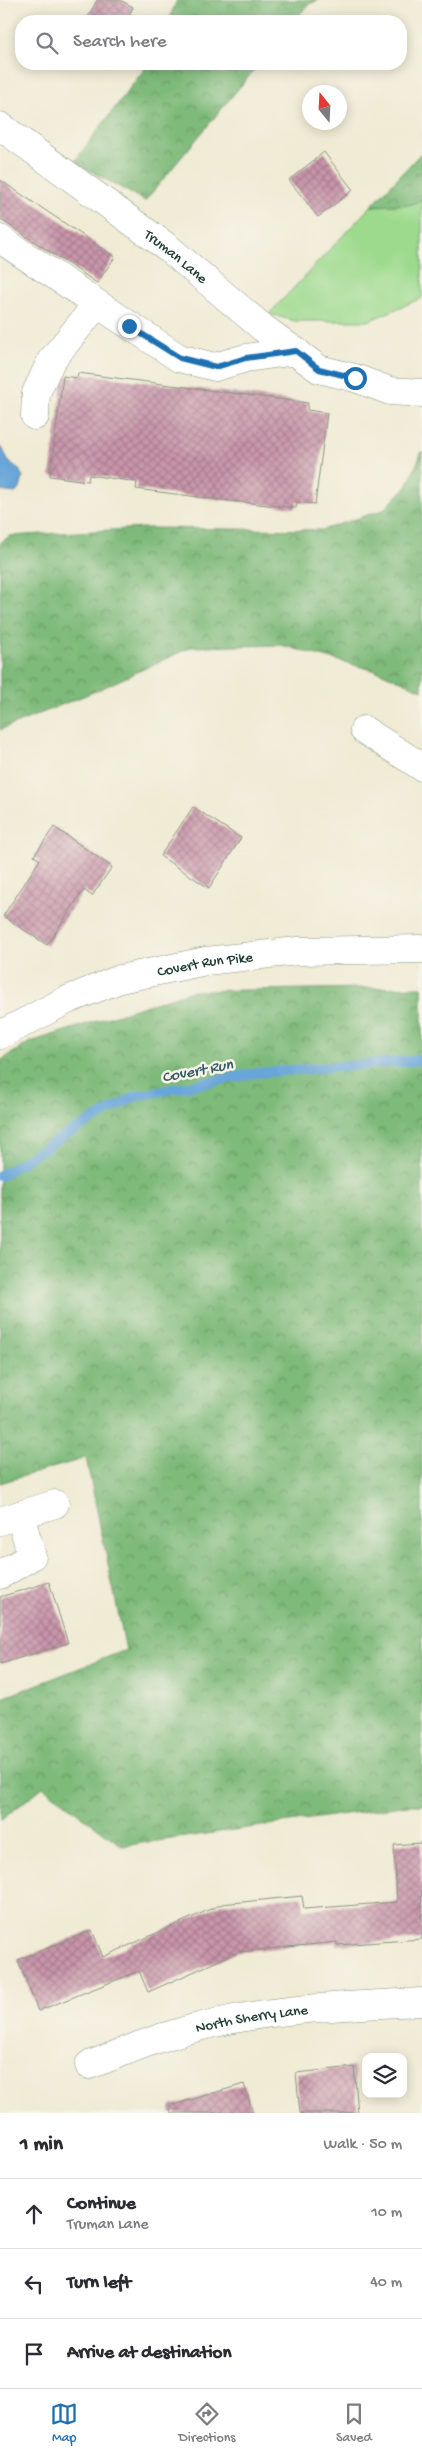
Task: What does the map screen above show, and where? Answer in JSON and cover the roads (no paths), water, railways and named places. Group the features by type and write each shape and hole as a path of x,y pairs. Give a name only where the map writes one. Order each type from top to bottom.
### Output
{"street":[{"name":"Truman Lane","path":"0,126 166,247 263,328 319,369 355,378 390,391 422,393"},
{"path":"0,239 180,358 216,367 246,358 296,351"},
{"path":"34,416 36,393 51,361 97,304"},
{"path":"364,730 422,767"},
{"name":"Covert Run Pike","path":"0,1035 67,1000 120,979 206,961 298,951 422,950"},
{"path":"0,1575 32,1556 10,1518 55,1504"},
{"name":"North Sherry Lane","path":"89,2065 167,2035 265,2014 373,2004 422,2002"}],"water":[{"path":"0,447 3,449 8,461 18,468 23,477 20,489 15,493 0,491"}],"waterway":[{"name":"Covert Run","path":"0,1176 62,1137 136,1096 257,1073 422,1060"}]}
